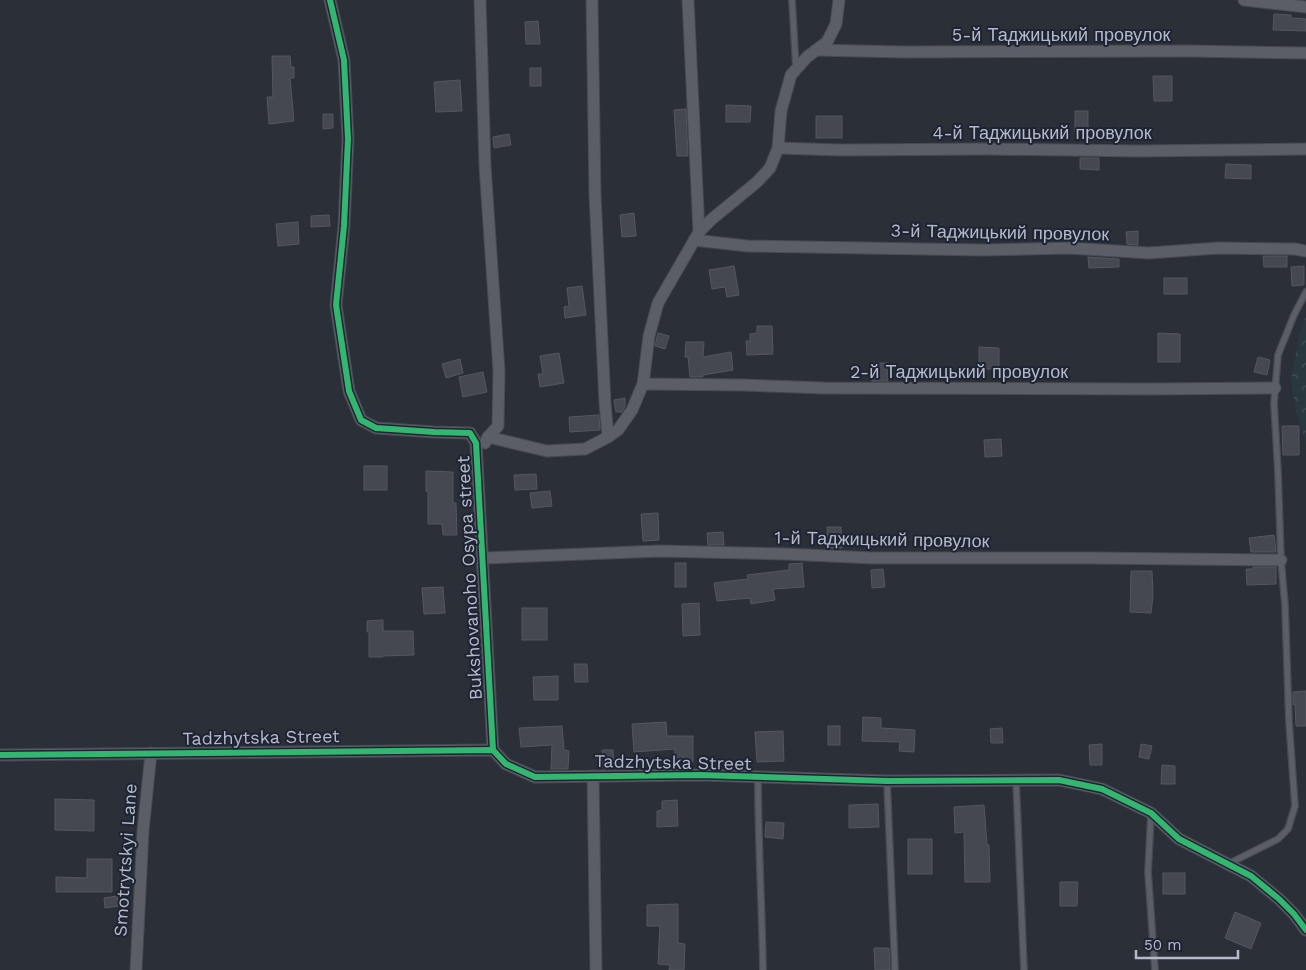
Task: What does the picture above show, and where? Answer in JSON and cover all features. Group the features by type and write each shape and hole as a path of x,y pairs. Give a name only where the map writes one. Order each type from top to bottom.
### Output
{"street":[{"name":"Bukshovanoho Osypa street","path":"330,0 345,70 348,139 344,226 336,305 348,391 361,420 376,428 470,433 476,443 493,750"},
{"path":"478,458 488,437 498,426 498,371 485,166 480,0"},
{"path":"592,0 595,195 608,437"},
{"path":"688,0 696,236"},
{"path":"488,437 547,451 585,449 618,430 632,410 643,384 649,336 658,303 696,236 712,219 757,182 770,168 778,148 781,111 791,75 807,57 827,42 836,24 840,0"},
{"path":"1244,0 1306,7"},
{"name":"5-й Таджицький провулок","path":"816,50 1306,53"},
{"name":"4-й Таджицький провулок","path":"778,148 840,150 1306,149"},
{"name":"3-й Таджицький провулок","path":"696,236 756,246 982,250 1069,248 1149,253 1218,248 1295,249 1306,251"},
{"name":"2-й Таджицький провулок","path":"643,384 824,388 1275,388"},
{"name":"1-й Таджицький провулок","path":"482,558 660,551 873,558 1281,560"},
{"name":"Tadzhytska Street","path":"0,755 493,750 506,764 535,777 700,775 887,781 1059,780 1102,789 1151,812 1179,839 1251,876 1280,899 1306,930"},
{"name":"Smotrytskyi Lane","path":"136,970 143,831 151,753"},
{"path":"593,776 596,970"}],"lane":[{"path":"792,0 796,70"},
{"path":"1228,864 1278,839 1288,830 1294,806 1274,403 1278,355 1294,315 1306,292"},
{"path":"758,778 763,970"},
{"path":"1016,780 1024,970"},
{"path":"887,781 895,970"},
{"path":"1151,812 1148,872 1155,970"}],"green space":[{"path":"1306,315 1306,443 1296,411 1291,380 1299,337"}],"building":[{"path":"1274,14 1291,15 1291,18 1306,19 1306,31 1273,30"},
{"path":"538,21 540,44 526,44 525,22"},
{"path":"272,56 290,56 291,67 294,67 294,78 290,78 294,121 269,124 267,97 273,97"},
{"path":"530,68 541,68 541,86 530,86"},
{"path":"1153,76 1172,76 1172,101 1154,101"},
{"path":"460,80 462,111 436,112 434,82"},
{"path":"726,105 751,106 750,122 726,122"},
{"path":"686,109 688,156 677,156 674,110"},
{"path":"1075,111 1088,111 1088,132 1075,132"},
{"path":"323,114 333,114 333,128 323,129"},
{"path":"816,116 842,116 842,138 816,138"},
{"path":"509,134 511,145 494,148 493,137"},
{"path":"1080,158 1099,158 1099,170 1080,169"},
{"path":"1226,164 1251,165 1251,179 1225,178"},
{"path":"634,213 636,236 622,237 620,215"},
{"path":"329,215 330,226 311,227 311,216"},
{"path":"298,222 299,244 278,246 276,224"},
{"path":"1138,231 1138,245 1127,244 1126,232"},
{"path":"1263,256 1287,256 1287,267 1264,267"},
{"path":"1088,257 1119,259 1119,267 1089,268"},
{"path":"734,266 739,295 727,297 725,287 712,289 709,270"},
{"path":"1304,266 1304,285 1292,286 1291,267"},
{"path":"1164,278 1187,278 1187,294 1164,294"},
{"path":"582,286 586,315 565,318 564,307 569,306 567,288"},
{"path":"757,326 772,326 773,354 747,355 746,341 750,341 750,334 757,333"},
{"path":"658,333 669,336 665,349 655,346"},
{"path":"1158,333 1180,334 1180,362 1158,362"},
{"path":"686,342 704,342 703,357 731,352 733,370 703,375 703,377 690,377 688,357 685,357"},
{"path":"979,347 999,348 999,369 979,369"},
{"path":"559,353 564,383 540,387 538,374 543,374 540,356"},
{"path":"1258,357 1270,360 1267,375 1254,372"},
{"path":"460,359 463,373 446,378 442,364"},
{"path":"872,363 888,363 888,381 872,381"},
{"path":"483,372 487,392 463,397 459,377"},
{"path":"625,398 625,406 622,412 616,412 614,400"},
{"path":"599,415 600,430 570,432 569,417"},
{"path":"1282,426 1299,426 1299,455 1283,455"},
{"path":"1001,439 1002,456 985,457 984,440"},
{"path":"364,466 387,466 387,490 364,490"},
{"path":"426,471 453,472 453,503 456,503 457,535 443,535 442,524 428,524"},
{"path":"536,474 537,489 515,490 514,475"},
{"path":"550,491 552,506 532,508 530,493"},
{"path":"658,513 659,540 643,541 641,514"},
{"path":"827,527 841,527 842,548 828,548"},
{"path":"723,532 724,545 708,545 707,533"},
{"path":"1274,535 1276,552 1251,552 1249,538"},
{"path":"675,563 686,563 686,587 675,587"},
{"path":"802,563 804,587 773,589 775,600 751,604 750,598 717,601 714,583 748,579 747,575 789,570 789,564"},
{"path":"1253,567 1276,567 1276,584 1247,585 1246,569 1253,569"},
{"path":"883,569 885,587 872,588 871,570"},
{"path":"1131,571 1152,571 1153,596 1151,613 1130,612"},
{"path":"443,587 445,613 424,614 422,588"},
{"path":"699,603 700,635 683,636 682,604"},
{"path":"522,608 547,608 547,640 522,640"},
{"path":"383,620 383,631 413,631 414,655 369,657 367,621"},
{"path":"574,664 587,664 588,682 575,682"},
{"path":"558,676 558,700 534,700 533,677"},
{"path":"1306,691 1306,726 1296,726 1293,692"},
{"path":"863,717 881,718 881,728 915,730 914,752 899,751 900,742 862,741"},
{"path":"666,722 667,736 693,736 693,762 675,762 675,749 634,752 632,724"},
{"path":"562,726 564,750 569,751 568,769 551,769 552,745 521,747 519,728"},
{"path":"828,726 840,726 840,745 828,745"},
{"path":"1002,728 1003,743 991,743 990,729"},
{"path":"783,731 784,761 757,762 755,732"},
{"path":"1102,744 1102,765 1090,765 1089,745"},
{"path":"1141,744 1152,746 1149,759 1139,757"},
{"path":"602,750 613,750 614,768 603,768"},
{"path":"1162,765 1175,766 1175,784 1161,784"},
{"path":"55,799 94,800 94,831 55,830"},
{"path":"677,800 678,826 657,827 657,811 662,810 662,801"},
{"path":"878,804 879,827 849,828 849,805"},
{"path":"984,805 987,845 989,845 990,882 965,882 964,832 955,833 954,807"},
{"path":"766,822 784,823 783,839 765,837"},
{"path":"908,839 932,839 932,874 908,874"},
{"path":"87,859 112,859 112,892 56,892 56,877 87,878"},
{"path":"1163,873 1185,873 1185,894 1163,894"},
{"path":"1060,882 1078,882 1077,906 1060,906"},
{"path":"117,896 119,906 105,908 104,898"},
{"path":"678,904 678,943 685,944 684,970 669,970 670,965 658,964 660,926 647,926 647,905"},
{"path":"1235,912 1261,923 1251,949 1225,938"},
{"path":"874,948 889,948 890,970 875,970"}],"cycle path":[{"path":"330,0 344,60 348,139 344,226 336,305 349,391 361,420 376,428 470,433 476,443 493,750"},
{"path":"0,755 493,750 506,764 535,777 700,775 887,781 1059,780 1102,789 1151,813 1179,839 1251,876 1279,899 1306,930"}]}
